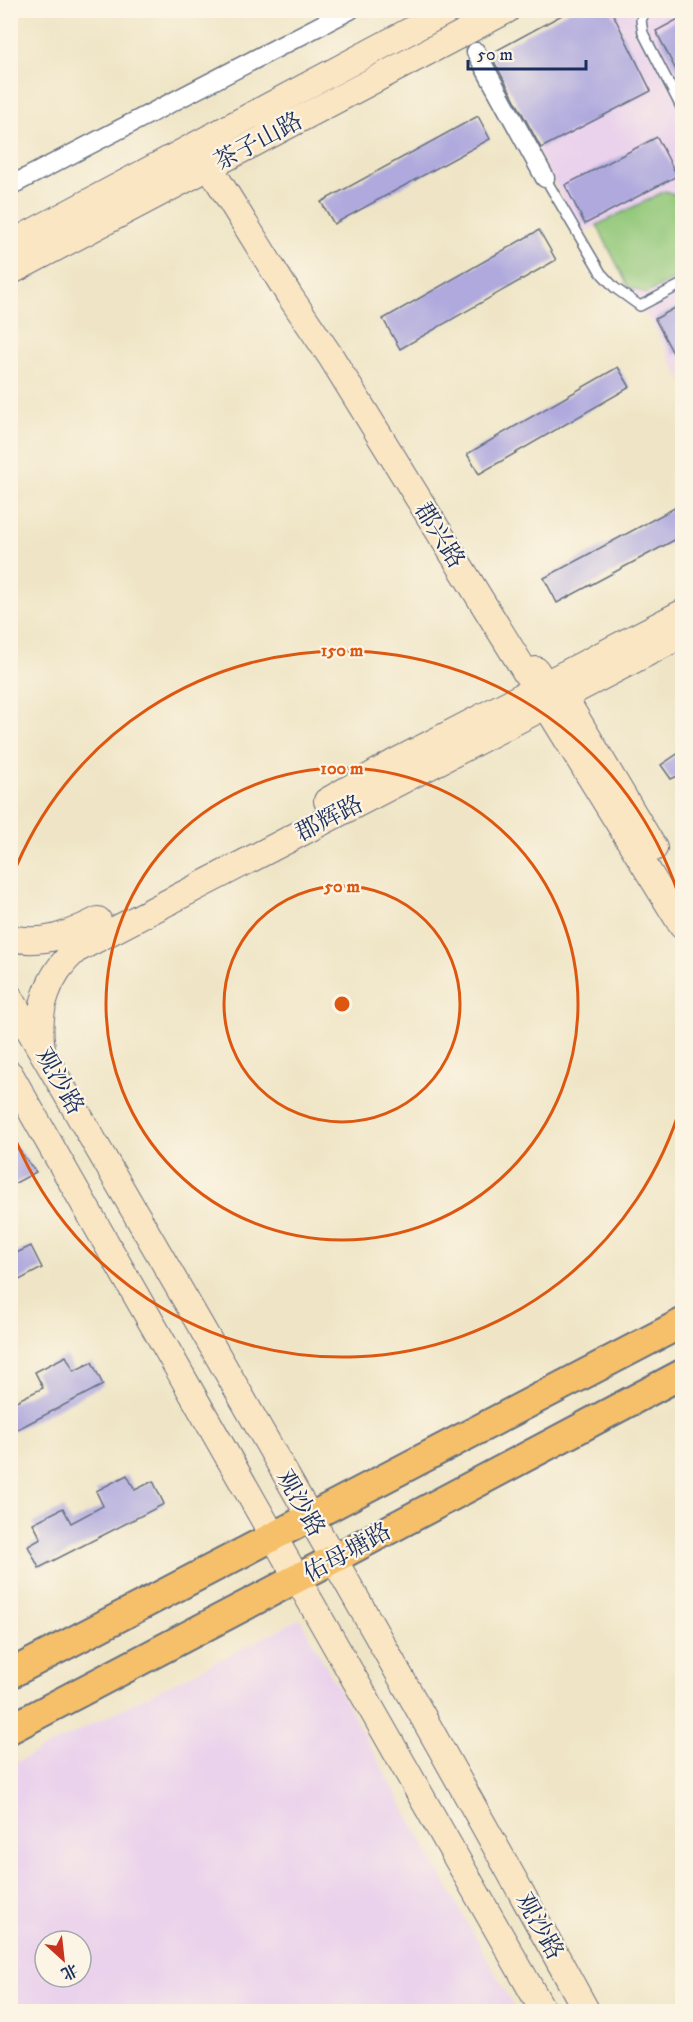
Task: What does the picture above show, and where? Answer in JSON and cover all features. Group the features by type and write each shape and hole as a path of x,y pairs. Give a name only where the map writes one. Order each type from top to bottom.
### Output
{"main road":[{"name":"茶子山路","path":"10,244 450,10"},
{"name":"茶子山路","path":"10,272 217,162 470,43 507,10"},
{"name":"郡兴路","path":"204,141 289,295 547,694 682,894"},
{"name":"郡辉路","path":"43,1052 40,1022 46,992 58,967 76,950 547,694 682,614"},
{"name":"郡辉路","path":"10,938 51,940 79,929 328,801 395,762 682,635"},
{"name":"郡兴路","path":"547,694 682,926"},
{"name":"观沙路","path":"10,997 309,1517 509,1869 587,2012"},
{"name":"观沙路","path":"10,1074 544,2012"},
{"name":"佑母塘路","path":"10,1674 682,1323"},
{"name":"佑母塘路","path":"10,1729 298,1579 682,1374"}],"street":[{"path":"10,186 350,10"},
{"path":"470,43 545,178"}],"lane":[{"path":"646,10 640,20 643,33 682,109"},
{"path":"673,90 682,85"},
{"path":"545,178 601,273 615,288 640,306 682,284"}],"shaded area":[{"path":"611,11 682,11 682,382 651,320 624,300 632,295 597,226 581,233 537,150 651,91"},
{"path":"300,1619 516,2011 11,2011 11,1765"}],"green space":[{"path":"665,191 682,197 682,275 646,294 628,286 597,225"}],"building":[{"path":"571,10 611,10 651,91 541,148 490,54"},
{"path":"682,17 682,82 656,31"},
{"path":"478,116 490,139 334,224 321,202"},
{"path":"657,137 677,176 585,224 565,185"},
{"path":"539,230 556,260 400,349 383,319"},
{"path":"682,304 682,351 674,355 655,319"},
{"path":"618,367 630,387 479,474 467,454"},
{"path":"682,504 682,536 557,603 544,578"},
{"path":"682,751 682,774 671,779 661,765"},
{"path":"10,1138 36,1172 10,1186"},
{"path":"31,1246 42,1268 10,1285 10,1256"},
{"path":"66,1356 74,1371 92,1362 103,1385 10,1433 10,1404 43,1388 35,1372"},
{"path":"127,1475 135,1490 153,1481 164,1504 39,1568 28,1546 41,1539 33,1523 63,1508 71,1523 103,1506 96,1491"}]}
